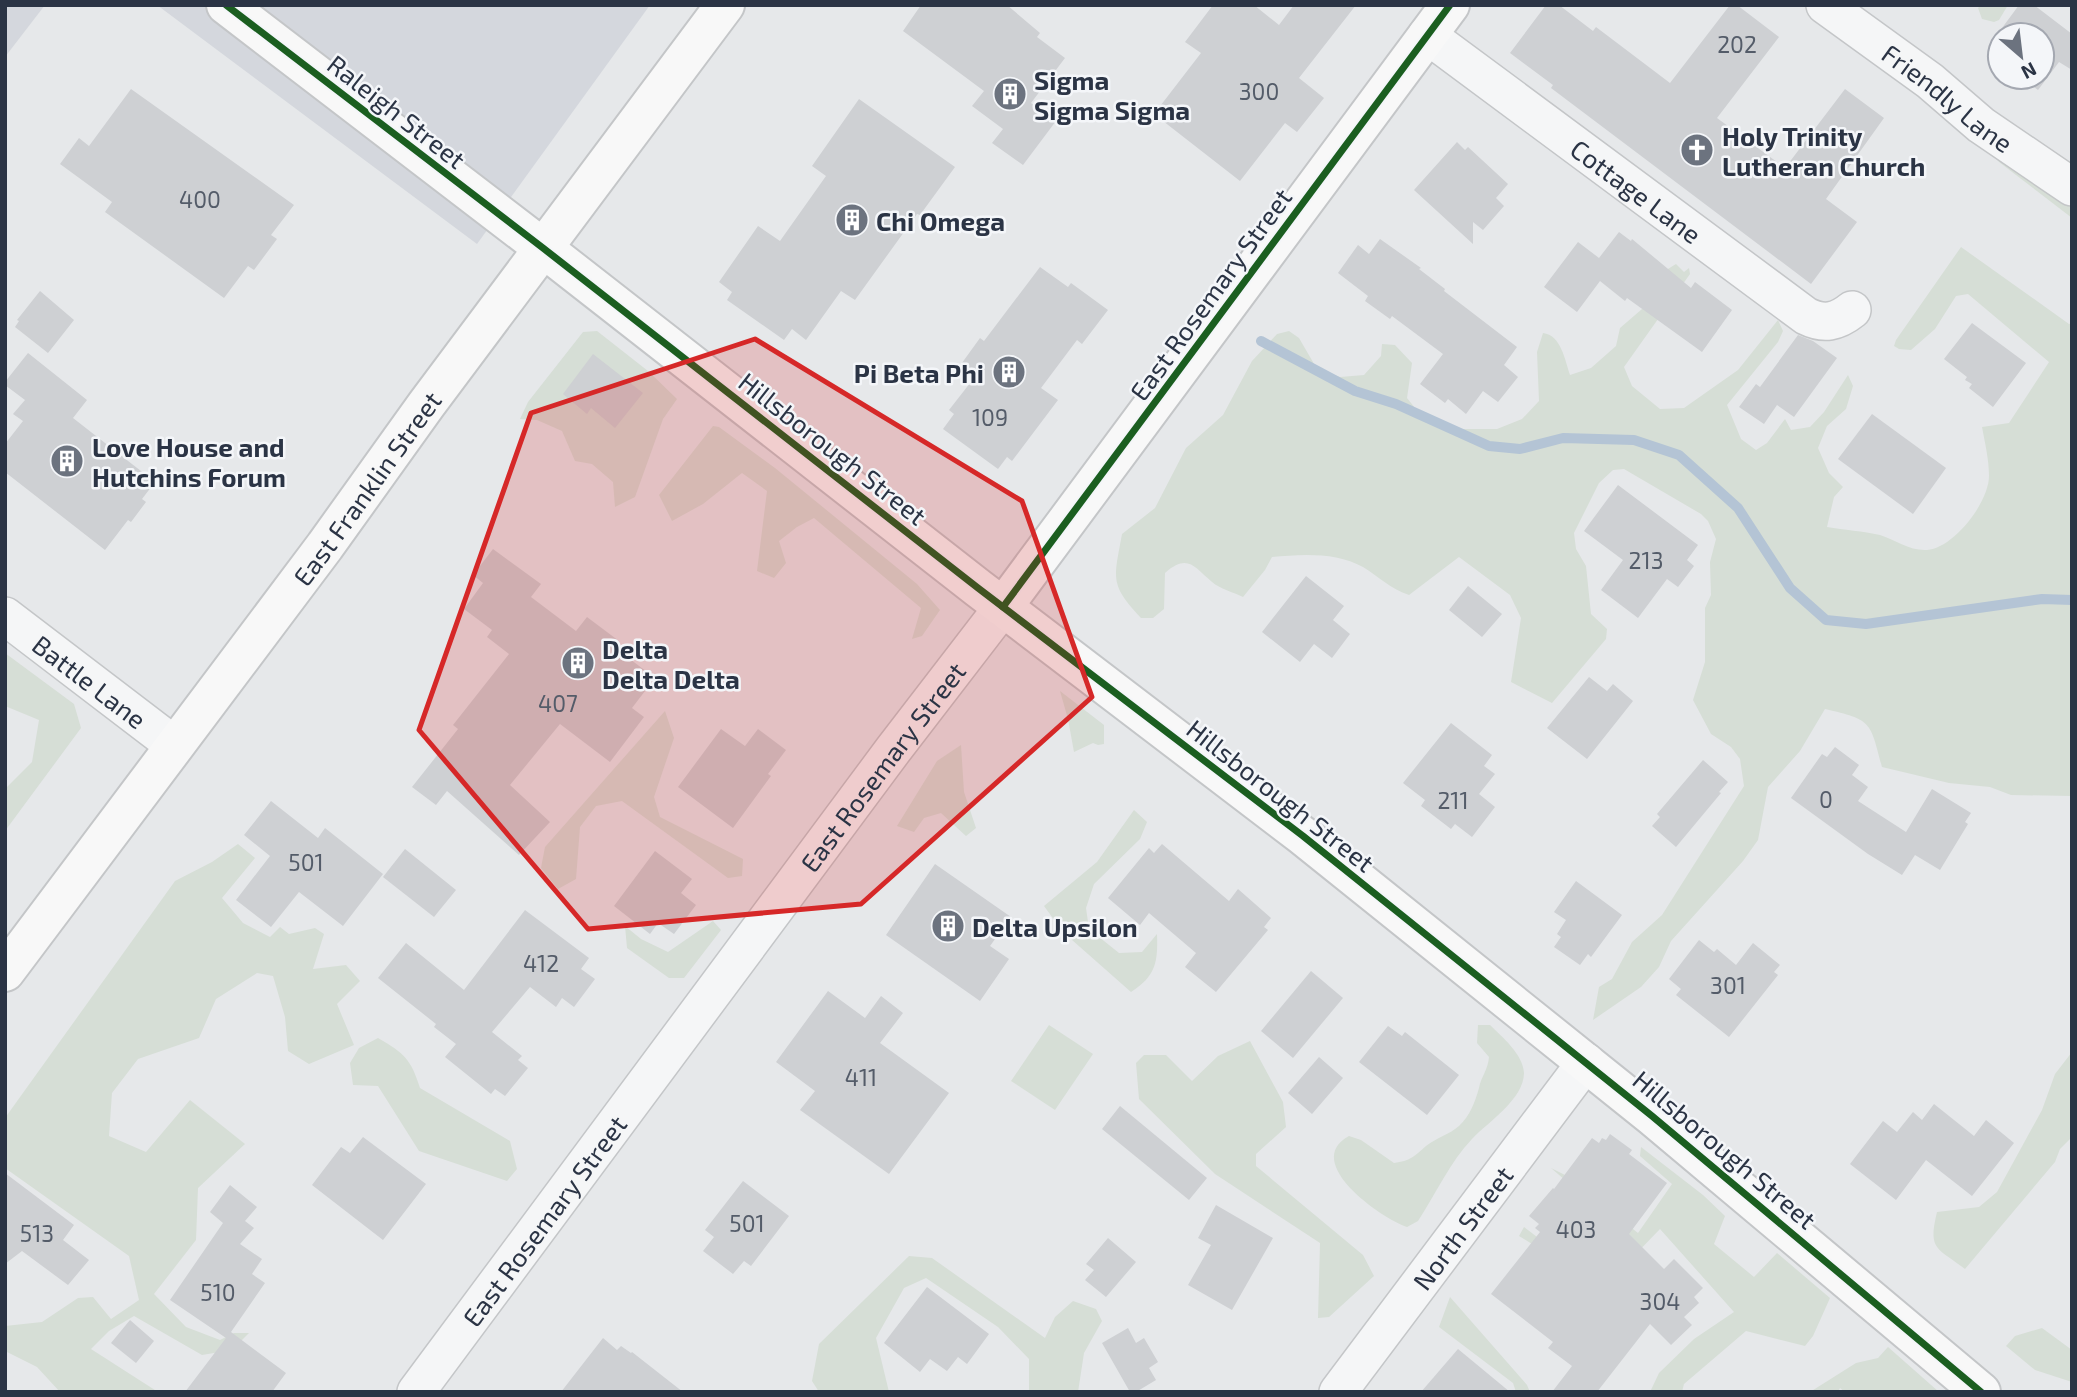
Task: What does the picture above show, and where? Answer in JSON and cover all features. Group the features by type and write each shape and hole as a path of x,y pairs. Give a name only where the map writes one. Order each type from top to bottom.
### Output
{"street":[{"name":"Raleigh Street","path":"226,5 543,248"},
{"name":"East Franklin Street","path":"5,971 325,546 725,5"},
{"name":"East Rosemary Street","path":"416,1392 1450,5"},
{"name":"Friendly Lane","path":"1825,5 1930,81 1981,125 2072,187"},
{"name":"Cottage Lane","path":"1427,35 1806,316 1830,321 1844,317 1852,310"},
{"name":"Hillsborough Street","path":"543,248 1003,607 1303,836 1586,1062 1826,1260 1980,1392"},
{"name":"Battle Lane","path":"5,616 174,745"},
{"name":"North Street","path":"1338,1392 1586,1062"}],"highlighted area":[{"path":"755,339 1022,501 1092,697 861,904 588,929 419,730 531,413"}],"shaded area":[{"path":"5,5 45,5 5,57"},
{"path":"157,5 650,5 477,244"},
{"path":"1981,5 2008,5 1996,21 1982,19 1978,8"},
{"path":"1996,158 2072,199 2072,218 1999,162"},
{"path":"1961,247 2069,324 2072,323 2072,796 2011,795 1990,787 1949,783 1882,767 1875,740 1867,725 1852,716 1825,709 1800,751 1768,787 1758,840 1743,861 1671,941 1659,967 1641,987 1593,1020 1599,987 1612,979 1632,942 1662,915 1744,786 1740,759 1731,747 1711,734 1693,700 1705,662 1705,608 1711,595 1710,562 1716,539 1708,521 1701,514 1624,469 1613,470 1599,483 1574,533 1576,549 1586,566 1591,614 1607,629 1606,639 1552,703 1511,682 1521,618 1510,595 1459,557 1409,595 1396,590 1353,562 1330,556 1307,555 1272,557 1243,597 1223,589 1190,564 1180,564 1165,573 1164,609 1153,618 1141,618 1119,588 1116,571 1122,534 1155,508 1186,448 1223,415 1252,361 1277,334 1289,331 1299,338 1317,369 1340,377 1364,375 1381,356 1382,344 1395,345 1412,363 1407,398 1415,408 1460,429 1497,429 1522,419 1539,401 1537,352 1543,333 1558,343 1570,375 1591,368 1616,346 1620,328 1649,303 1655,277 1676,264 1684,272 1689,268 1690,274 1624,367 1632,386 1660,409 1684,408 1738,370 1778,320 1783,331 1778,342 1727,405 1741,439 1756,450 1767,443 1785,419 1791,430 1810,427 1824,412 1848,375 1853,386 1846,409 1827,426 1818,448 1829,473 1843,487 1834,497 1827,527 1880,535 1915,549 1937,547 1958,533 1983,498 1989,476 1982,427 2009,423 2049,362 1968,294 1956,296 1935,329 1911,350 1894,346"},
{"path":"597,331 648,371 677,399 663,419 635,497 615,507 613,482 592,464 575,461 562,431 537,420 520,419 528,402 583,332"},
{"path":"713,426 719,427 775,468 917,584 940,610 922,636 912,639 921,608 814,518 779,541 786,563 774,578 757,571 767,491 742,473 703,504 672,521 659,495"},
{"path":"5,653 74,704 81,728 5,831 5,789 32,762 39,720 5,706"},
{"path":"1060,691 1104,725 1104,744 1093,743 1074,752"},
{"path":"665,711 674,738 654,797 660,817 743,859 742,876 728,878 622,801 596,806 580,827 576,879 558,889 541,868 545,847"},
{"path":"961,745 964,792 976,828 966,836 941,813 924,818 914,832 897,826 937,761"},
{"path":"1134,810 1147,822 1140,839 1094,884 1086,908 1089,929 1119,953 1142,952 1157,934 1154,967 1146,980 1131,992 1063,932 1044,906 1097,862"},
{"path":"238,844 255,858 222,898 243,923 270,937 280,927 289,934 315,928 324,934 313,969 346,965 360,981 337,1004 354,1045 309,1064 288,1051 285,1017 273,976 257,973 216,999 199,1038 138,1059 112,1093 109,1136 146,1152 190,1100 245,1144 198,1188 196,1240 154,1294 186,1327 220,1340 234,1333 249,1333 232,1350 202,1355 134,1316 109,1331 91,1349 158,1392 60,1392 37,1367 5,1351 5,1326 42,1322 78,1298 93,1297 111,1319 139,1300 129,1256 5,1168 5,1118 175,881 212,862"},
{"path":"713,921 721,930 684,978 669,978 627,948 625,926 641,939 668,952"},
{"path":"1049,1025 1093,1054 1055,1110 1011,1081"},
{"path":"1478,1025 1490,1025 1516,1053 1523,1066 1522,1083 1512,1101 1464,1148 1418,1221 1407,1227 1380,1213 1350,1188 1339,1174 1334,1160 1337,1147 1349,1136 1361,1140 1394,1163 1400,1162 1412,1158 1430,1143 1459,1126 1472,1108 1489,1057 1477,1043"},
{"path":"378,1038 405,1058 420,1088 510,1141 517,1169 507,1181 419,1151 378,1086 353,1085 350,1063 359,1048"},
{"path":"1250,1041 1283,1102 1286,1127 1256,1154 1256,1166 1363,1255 1374,1276 1329,1317 1318,1318 1320,1243 1215,1174 1139,1099 1136,1063 1144,1055 1166,1055 1192,1081 1218,1056"},
{"path":"2072,1052 2072,1137 2060,1149 2055,1162 1965,1269 1941,1251 1934,1241 1937,1212 1979,1207 1997,1192 2042,1110 2055,1074"},
{"path":"1641,1147 1703,1195 1725,1216 1714,1244 1754,1277 1777,1253 1830,1298 1813,1336 1805,1346 1746,1331 1684,1384 1682,1392 1650,1392 1659,1373 1694,1339 1734,1312 1660,1229 1603,1288 1519,1236 1524,1227 1592,1279 1622,1229 1551,1168 1565,1175 1638,1233 1672,1184 1640,1156"},
{"path":"909,1256 932,1258 1045,1338 1055,1317 1073,1301 1096,1309 1102,1321 1084,1353 1078,1392 1029,1392 1029,1359 998,1327 926,1278 904,1288 876,1338 889,1392 819,1392 812,1381 819,1344"},
{"path":"1450,1297 1527,1385 1530,1392 1516,1392 1513,1383 1439,1327"},
{"path":"2042,1328 2072,1350 2072,1382 2035,1370 2006,1346 2015,1336"},
{"path":"1888,1347 1939,1392 1845,1392 1840,1388 1838,1392 1810,1392 1856,1363 1878,1358"}],"building":[{"name":"Sigma Sigma Sigma","path":"921,5 1007,5 1040,33 1037,37 1065,58 1031,103 1056,121 1023,165 992,143 1003,129 972,106 984,91 903,31"},
{"path":"1213,5 1254,5 1279,25 1294,5 1356,5 1299,78 1324,98 1297,132 1285,123 1240,181 1154,114 1201,53 1185,42"},
{"name":"Holy Trinity Lutheran Church","path":"1546,5 1559,5 1593,31 1596,27 1670,83 1730,5 1737,5 1779,37 1717,118 1785,168 1845,89 1884,118 1826,199 1857,222 1811,284 1551,88 1553,85 1510,53"},
{"path":"2019,5 2034,5 2055,21 2007,21"},
{"path":"2056,22 2072,34 2072,70 2059,62 2056,66"},
{"path":"131,89 294,205 271,235 277,239 254,270 248,266 224,298 105,212 112,202 60,164 79,138 89,146"},
{"name":"Chi Omega","path":"859,99 955,167 920,215 917,214 855,300 841,291 806,340 792,329 784,340 727,300 732,292 719,282 758,226 780,241 826,176 812,166"},
{"path":"1457,142 1465,150 1468,147 1508,184 1496,198 1504,206 1483,230 1473,222 1473,244 1414,190"},
{"path":"1619,232 1631,241 1632,239 1691,288 1695,282 1732,310 1702,352 1627,298 1625,301 1600,281 1577,312 1544,287 1578,242 1599,258"},
{"path":"1380,239 1421,268 1419,269 1445,289 1444,291 1517,347 1504,365 1518,377 1498,402 1483,391 1466,414 1448,399 1445,403 1420,384 1443,354 1392,316 1390,319 1365,301 1368,296 1338,273 1358,245 1369,254"},
{"name":"Pi Beta Phi","path":"1040,267 1068,287 1071,283 1108,310 1082,344 1077,340 1041,388 1058,400 1012,461 1007,457 998,469 943,429 954,414 949,410 974,378 959,367 980,338 984,341"},
{"path":"40,291 74,320 48,353 15,327 19,321 17,320"},
{"path":"1972,323 2026,363 1993,407 1969,388 1972,384 1965,380 1967,377 1944,359"},
{"path":"1798,335 1813,341 1837,358 1794,417 1777,405 1764,424 1739,407 1756,384 1760,387"},
{"name":"Love House and Hutchins Forum","path":"28,353 87,400 73,418 155,482 142,499 146,502 105,550 5,472 5,444 23,421 13,414 25,400 5,385 5,382"},
{"path":"593,354 643,393 615,428 591,408 587,414 563,394"},
{"path":"1872,414 1946,468 1913,514 1838,459"},
{"path":"1618,485 1698,545 1687,560 1694,566 1678,587 1667,579 1638,618 1601,590 1623,560 1584,531"},
{"path":"493,549 541,584 531,597 576,631 587,617 619,641 614,647 655,678 632,708 644,717 610,762 560,724 510,785 550,822 519,855 447,791 436,805 412,787 458,729 453,725 509,654 487,637 492,630 464,609 483,583 473,575"},
{"path":"1306,576 1344,606 1333,620 1350,634 1332,658 1314,644 1300,662 1262,632"},
{"path":"1468,586 1502,614 1482,637 1449,610"},
{"path":"1589,677 1607,691 1613,684 1633,701 1587,759 1547,728"},
{"path":"1451,723 1492,755 1484,766 1495,774 1479,794 1495,807 1472,837 1455,824 1451,829 1421,806 1425,800 1403,783"},
{"path":"721,729 745,746 758,729 786,750 768,774 771,776 733,828 678,787"},
{"path":"1835,747 1859,765 1852,775 1868,787 1858,801 1906,832 1932,789 1971,813 1965,822 1968,824 1940,870 1915,855 1902,875 1868,854 1791,798 1822,754 1827,757"},
{"path":"1703,760 1728,782 1676,847 1652,826 1660,817 1657,814"},
{"path":"271,801 318,838 325,828 383,874 343,926 299,892 271,927 236,900 270,856 244,835"},
{"path":"1162,844 1229,901 1238,889 1271,918 1264,927 1268,930 1216,992 1185,967 1196,953 1149,913 1140,925 1108,898 1149,848 1154,853"},
{"path":"405,849 456,890 434,917 383,877"},
{"path":"655,851 692,879 681,893 696,905 674,934 658,923 650,934 614,906"},
{"name":"Delta Upsilon","path":"935,864 1011,917 990,946 1009,959 980,1001 886,935"},
{"path":"1576,881 1622,915 1591,957 1588,954 1580,965 1554,947 1561,937 1557,934 1566,920 1554,912"},
{"path":"525,910 589,958 581,969 595,979 574,1007 562,998 556,1007 530,987 492,1032 522,1056 518,1060 528,1068 505,1096 495,1089 491,1094 445,1057 456,1044 434,1027 436,1024 378,978 406,943 464,990"},
{"path":"1699,940 1714,952 1717,949 1736,965 1753,943 1780,965 1774,972 1778,975 1729,1037 1676,995 1681,989 1669,979"},
{"path":"1311,971 1343,998 1293,1058 1261,1031"},
{"path":"828,991 865,1018 881,996 903,1013 880,1043 949,1093 889,1174 800,1110 815,1091 776,1062"},
{"path":"1388,1026 1402,1036 1405,1032 1459,1075 1427,1115 1359,1062"},
{"path":"1319,1057 1343,1078 1312,1114 1288,1093"},
{"path":"1934,1104 1974,1136 1986,1120 2014,1143 1972,1196 1926,1160 1896,1200 1850,1164 1883,1121 1897,1132 1913,1112 1922,1120"},
{"path":"1120,1106 1207,1178 1189,1200 1102,1129"},
{"path":"1610,1134 1632,1150 1629,1154 1667,1183 1629,1234 1664,1269 1674,1259 1703,1288 1694,1297 1699,1303 1684,1317 1692,1325 1671,1345 1650,1324 1597,1392 1552,1392 1572,1366 1548,1348 1553,1342 1491,1294 1540,1232 1535,1228 1539,1224 1529,1216 1554,1189 1592,1138 1599,1143 1602,1138 1606,1140"},
{"path":"363,1137 426,1184 383,1240 312,1185 341,1147 350,1153"},
{"path":"5,1173 74,1225 63,1240 89,1260 68,1285 22,1251 5,1264"},
{"path":"743,1181 789,1216 751,1266 744,1261 733,1274 703,1251 714,1237 705,1230"},
{"path":"230,1185 257,1207 245,1221 254,1228 240,1244 262,1259 252,1274 265,1283 231,1332 286,1373 272,1392 185,1392 226,1338 170,1300 223,1223 210,1212"},
{"path":"1216,1205 1273,1238 1232,1310 1188,1285 1211,1245 1198,1238"},
{"path":"1108,1238 1136,1262 1106,1297 1085,1280 1094,1270 1086,1264"},
{"path":"927,1287 989,1334 967,1364 958,1357 947,1371 930,1359 920,1372 884,1343"},
{"path":"130,1320 154,1341 136,1363 111,1343"},
{"path":"1128,1328 1136,1343 1144,1338 1158,1362 1149,1368 1156,1380 1136,1392 1130,1392 1102,1343"},
{"path":"603,1338 617,1350 621,1346 632,1352 683,1392 561,1392"},
{"path":"1458,1349 1510,1392 1421,1392"}],"waterway":[{"path":"1261,341 1355,391 1396,404 1489,446 1520,449 1563,438 1634,440 1679,455 1738,508 1790,588 1826,620 1866,624 2042,599 2072,600"}],"cycle path":[{"path":"226,5 543,248 978,588 1303,836 1652,1116 1981,1392"},
{"path":"1003,607 1450,5"}],"place":[{"name":"Sigma Sigma Sigma","path":"1010,94"},
{"name":"Holy Trinity Lutheran Church","path":"1697,150"},
{"name":"Chi Omega","path":"852,220"},
{"name":"Pi Beta Phi","path":"1009,372"},
{"name":"Love House and Hutchins Forum","path":"67,461"},
{"name":"Delta Delta Delta","path":"578,663"},
{"name":"Delta Upsilon","path":"948,926"}]}
